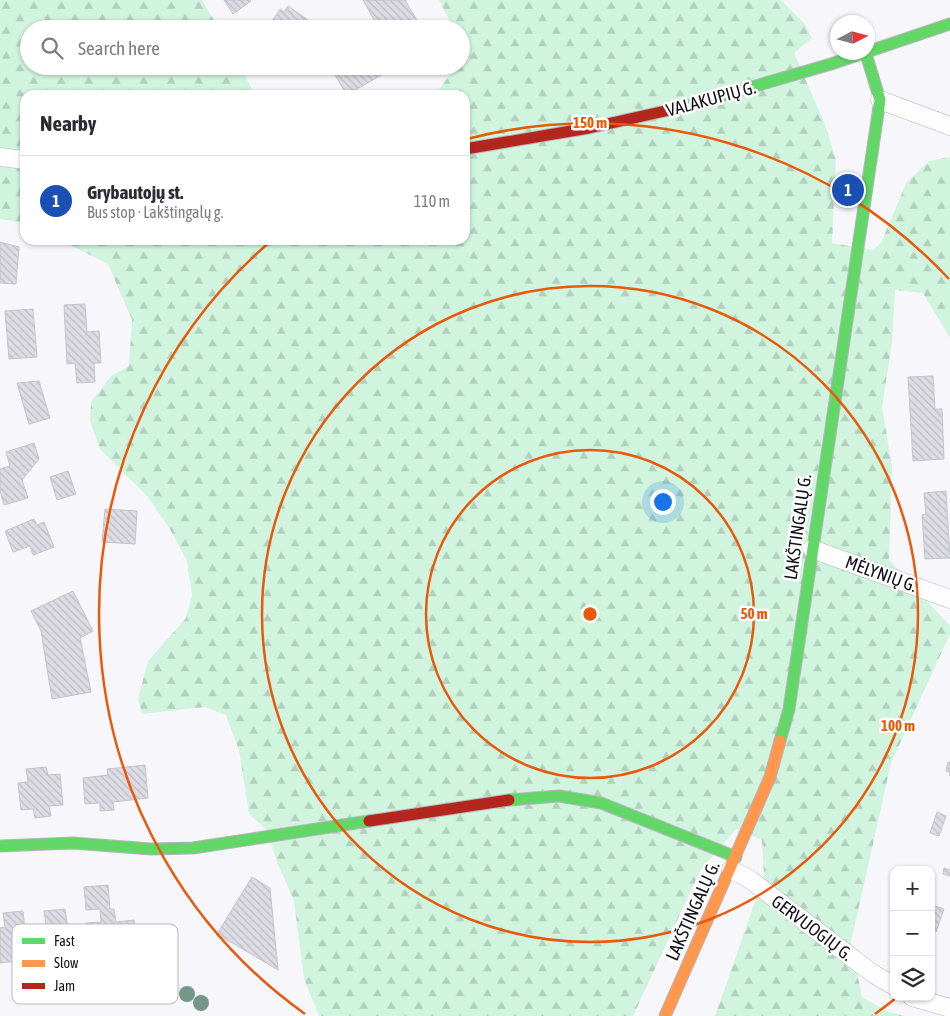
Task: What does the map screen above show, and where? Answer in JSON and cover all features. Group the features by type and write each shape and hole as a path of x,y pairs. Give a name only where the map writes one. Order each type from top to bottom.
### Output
{"street":[{"name":"VALAKUPIŲ G.","path":"875,51 950,24"},
{"name":"VALAKUPIŲ G.","path":"470,148 505,144 631,120 756,87 846,60"},
{"name":"LAKŠTINGALŲ G.","path":"665,1016 770,777 789,709 880,100 868,60"},
{"path":"880,100 950,126"},
{"path":"0,158 20,160"},
{"name":"MĖLYNIŲ G.","path":"812,549 950,599"},
{"path":"0,846 73,843 151,849 193,848 528,797 559,796 601,803 712,845 733,863"},
{"name":"GERVUOGIŲ G.","path":"733,863 748,878 872,973 890,984"},
{"path":"926,1001 950,1008"}],"green space":[{"path":"0,0 202,0 214,20 20,20 20,75 245,75 252,90 20,90 20,222 0,219"},
{"path":"439,0 781,0 804,23 812,38 794,53 824,122 836,159 832,243 873,250 881,243 906,183 929,161 950,157 950,338 923,293 895,290 892,342 882,407 892,467 889,560 950,626 950,634 891,763 851,942 862,997 889,1012 906,1016 715,1016 764,876 762,840 736,829 700,871 633,1016 319,1016 304,979 294,901 277,862 267,830 249,814 239,750 226,715 205,707 142,714 138,699 148,661 186,618 192,595 187,561 170,529 148,497 100,449 90,421 91,402 111,376 129,366 132,320 108,264 70,245 470,245 470,90 439,90 449,75 470,75 470,20 449,20"}],"building":[{"path":"224,0 250,0 251,1 233,14"},
{"path":"363,0 405,0 417,20 374,20"},
{"path":"288,6 308,20 273,20 280,9 284,12"},
{"path":"335,75 381,75 356,90 344,90"},
{"path":"0,242 19,247 16,284 0,283"},
{"path":"85,304 87,332 99,331 101,363 94,363 95,382 77,383 75,363 67,364 64,305"},
{"path":"33,309 37,357 9,359 5,311"},
{"path":"933,376 935,409 942,409 944,459 913,461 908,377"},
{"path":"39,381 50,418 29,424 17,383"},
{"path":"34,443 39,459 22,480 28,498 4,505 0,491 0,469 10,466 6,452"},
{"path":"68,471 76,494 57,500 50,477"},
{"path":"946,491 950,558 925,559 922,515 926,514 924,493"},
{"path":"105,509 137,511 135,544 102,542"},
{"path":"34,519 37,525 44,522 54,547 33,555 30,546 13,552 5,531"},
{"path":"73,591 93,631 80,638 91,692 52,699 41,631 31,611"},
{"path":"948,762 950,762 950,772 946,771"},
{"path":"145,765 148,798 113,802 114,810 100,811 100,803 85,804 83,778 108,775 107,769"},
{"path":"46,767 48,775 60,774 63,805 49,806 51,816 35,818 33,809 21,810 18,783 28,782 26,769"},
{"path":"937,812 946,816 939,836 930,833"},
{"path":"944,868 950,870 950,876 943,874"},
{"path":"252,877 270,888 278,970 217,934"},
{"path":"108,885 110,909 114,909 116,922 134,920 134,924 86,924 101,922 100,909 86,910 84,887"},
{"path":"935,906 944,909 935,932"},
{"path":"65,909 67,924 46,924 44,911"},
{"path":"23,911 24,924 12,924 12,962 0,963 0,928 5,927 3,913"}],"traffic: fast":[{"path":"683,107 831,64 950,24"},
{"path":"780,741 789,709 880,100 868,60"},
{"path":"509,800 559,796 601,803 736,857"},
{"path":"0,846 73,843 151,849 193,848 369,821"}],"traffic: slow":[{"path":"665,1016 770,777 780,741"}],"traffic: jam":[{"path":"470,148 589,128 683,107"},
{"path":"369,821 509,800"}],"place":[{"name":"Grybautojų st.","path":"848,190"}]}
